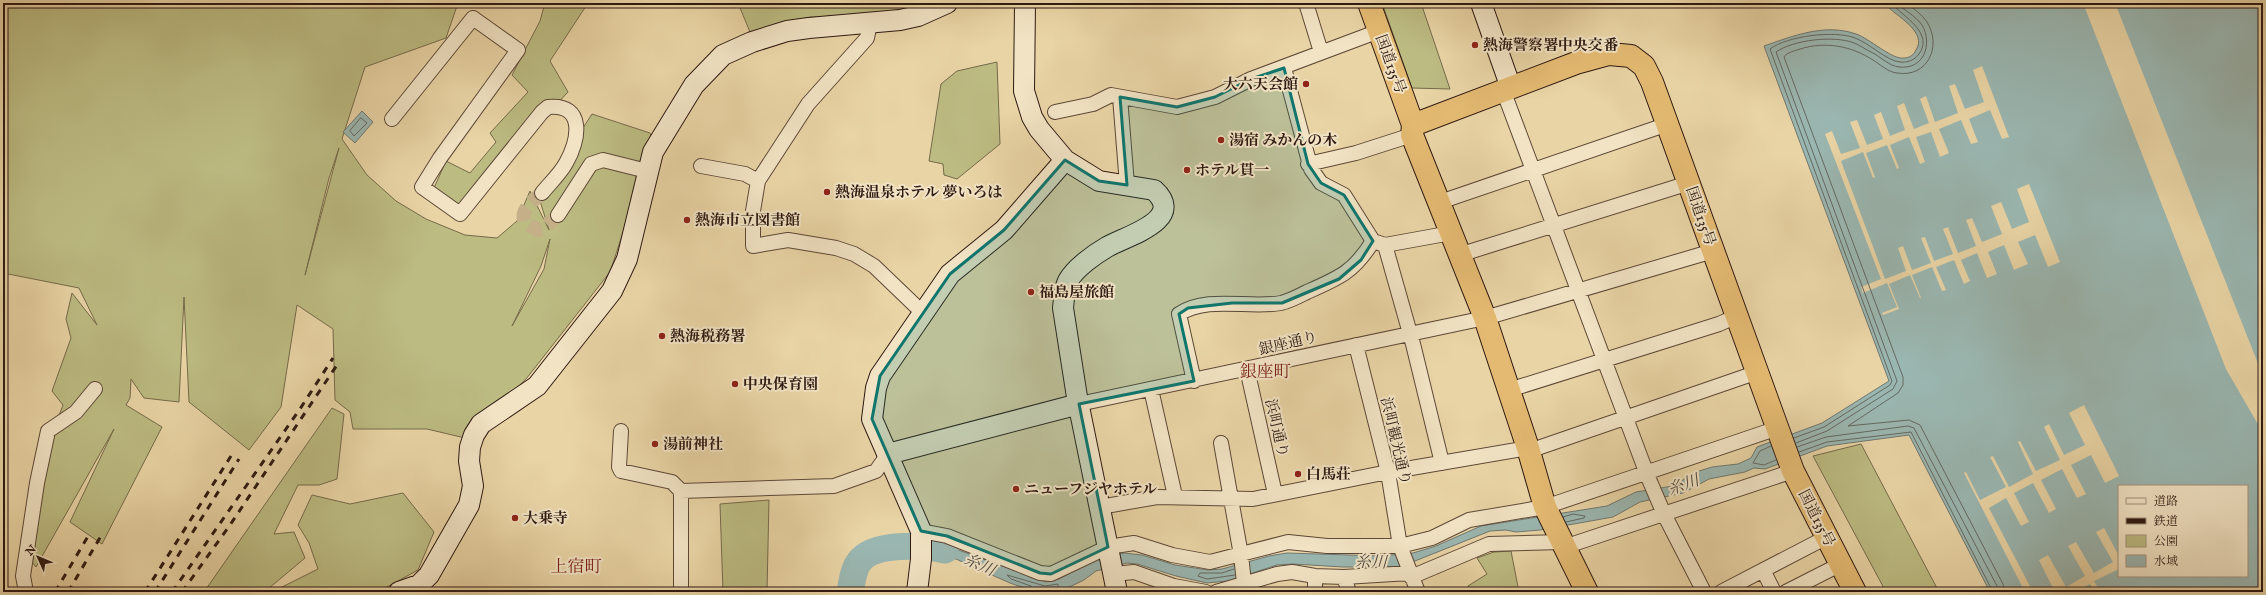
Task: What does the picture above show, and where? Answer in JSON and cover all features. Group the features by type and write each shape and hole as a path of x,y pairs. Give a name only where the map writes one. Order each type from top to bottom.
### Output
{"highway":[{"name":"国道135号","path":"1369,3 1437,203 1485,318 1556,529 1587,592"},
{"name":"国道135号","path":"1412,130 1507,89 1576,63 1609,54 1631,56 1644,66 1652,82 1668,124 1792,466 1855,592"}],"street":[{"path":"399,592 419,585 430,575 468,505 473,486 469,461 470,447 474,435 482,424 537,386 612,291 627,259 647,171 653,152 694,85 723,55 752,42 787,31 870,23 918,16 947,3"},
{"path":"1025,3 1024,91 1036,123 1065,160 1099,181 1154,190 1161,196 1164,208 1160,216 1152,225 1133,236 1107,247 1081,267 1068,281 1063,308 1079,404 1112,567"},
{"path":"1306,3 1321,52"},
{"path":"1481,3 1507,89 1553,224 1605,358 1647,475 1664,514 1704,592"},
{"path":"392,119 473,18 518,50 440,158 422,187 460,214 542,112 548,107 565,108 572,113 576,123 576,137 566,163 542,193"},
{"path":"870,23 867,38 808,104 758,181 753,211 753,246 788,240 836,248 854,254 874,266 924,314"},
{"path":"1055,112 1093,104 1111,95 1177,107 1214,97 1251,79 1284,68 1321,52 1379,31"},
{"path":"1284,68 1308,164 1321,183 1344,195 1379,243 1411,334 1442,463"},
{"path":"1120,97 1127,185"},
{"path":"1437,203 1668,124"},
{"path":"1308,164 1356,153 1412,130"},
{"path":"558,215 592,164 603,160 647,171"},
{"path":"917,592 921,559 921,531 872,418 876,388 880,376 950,274 1004,230 1065,160"},
{"path":"701,166 745,174 758,181"},
{"path":"1459,255 1553,224 1689,183"},
{"path":"1194,381 1179,314 1188,308 1232,303 1282,303 1339,279 1379,243 1451,234"},
{"name":"銀座通り","path":"1079,404 1194,381 1485,318 1713,251"},
{"path":"1509,390 1605,358 1719,324 1737,316"},
{"name":"浜町観光通り","path":"1356,345 1388,472 1400,546 1410,575 1418,592"},
{"name":"浜町通り","path":"1247,369 1275,494"},
{"path":"1100,507 1150,498 1175,496 1253,499 1388,472 1528,449 1626,418 1758,372"},
{"path":"26,592 23,576 37,484 48,431 76,412 95,389"},
{"path":"1151,389 1175,496"},
{"path":"681,491 834,486 876,471 888,454 1079,404"},
{"path":"621,431 619,467 621,471 672,482 681,491 681,592"},
{"path":"1216,592 1288,542 1327,546 1400,546 1432,538 1476,518 1556,529 1647,475 1779,431"},
{"path":"1222,443 1243,574"},
{"path":"1112,567 1134,543 1172,555 1210,562 1243,574 1277,574 1292,572 1315,576 1344,577 1410,575 1489,544 1556,529 1664,514 1792,466"},
{"path":"921,531 947,536 1040,573 1051,574 1112,567 1134,572 1174,586 1206,592"},
{"path":"1721,592 1827,538"},
{"path":"1786,592 1841,564"},
{"path":"1763,570 1774,592"},
{"path":"1315,576 1316,592"},
{"path":"1344,577 1349,592"}],"highlighted area":[{"path":"1284,68 1308,164 1321,183 1344,195 1373,241 1361,260 1339,279 1282,303 1232,303 1188,308 1179,314 1194,381 1079,404 1108,547 1051,574 1040,573 947,536 921,531 872,419 880,376 950,274 1004,230 1065,160 1099,181 1127,185 1120,97 1177,107 1215,97 1251,79"}],"green space":[{"path":"3,3 458,3 446,38 365,67 342,139 367,175 396,201 426,219 465,235 497,238 517,221 530,191 549,230 537,191 568,151 592,114 650,133 653,142 610,272 526,379 465,438 427,429 353,429 350,412 335,400 333,329 297,305 281,407 249,450 189,402 184,297 179,402 144,398 131,379 130,398 126,405 162,427 102,544 70,522 114,429 36,567 29,559 53,431 63,405 52,391 71,338 66,319 72,293 97,325 79,288 3,273","holes":["339,148 305,275 329,178","550,239 544,269 512,326 541,266"]},
{"path":"545,3 588,3 550,61 568,92 454,214 434,188 446,161 470,173 496,142 490,133 528,92 512,75 540,21"},
{"path":"738,3 938,3 855,17 810,17 750,32"},
{"path":"1382,3 1421,3 1450,89 1412,88"},
{"path":"997,62 1000,144 957,179 944,175 943,164 929,161 941,84 957,71"},
{"path":"332,408 344,414 337,479 319,485 298,485 274,534 294,532 305,558 268,589 270,592 204,592"},
{"path":"1861,444 1939,592 1886,592 1813,456"},
{"path":"403,493 434,532 418,570 378,592 279,592 278,589 318,569 309,543 298,525 312,495 350,504"},
{"path":"769,500 767,592 723,592 720,504"},
{"path":"1511,551 1519,592 1470,592 1468,586 1487,574 1477,558 1494,552"}],"water":[{"path":"1892,3 2263,3 2263,592 1990,592 1909,435 1827,446 1765,469 1754,468 1745,472 1709,479 1683,493 1640,502 1613,517 1540,530 1516,532 1506,530 1490,531 1400,567 1343,567 1293,564 1277,565 1228,581 1207,583 1176,576 1137,564 1127,563 1096,571 1084,580 1063,590 1036,592 1010,583 956,559 929,554 911,554 905,541 931,540 1046,582 1059,579 1095,560 1124,553 1142,555 1175,565 1208,570 1222,569 1269,556 1287,553 1379,556 1413,553 1436,546 1481,526 1607,506 1636,492 1673,486 1696,472 1712,467 1738,464 1751,458 1757,447 1822,423 1889,381 1764,46 1809,32 1833,30 1856,34 1893,56 1906,58 1916,50 1918,38 1911,26 1889,8"},
{"path":"362,111 373,122 355,143 343,132"}],"pier":[{"path":"2083,3 2115,3 2263,376 2263,433 2226,369"},
{"path":"1982,66 2009,137 2002,139 1990,110 1969,119 1978,142 1971,144 1961,120 1939,129 1949,153 1940,157 1931,132 1916,137 1925,162 1920,164 1909,137 1890,145 1899,168 1897,169 1887,145 1866,153 1875,177 1873,178 1863,152 1841,161 1885,279 1906,271 1898,248 1903,246 1912,270 1931,263 1921,238 1925,237 1934,261 1953,254 1943,229 1948,227 1958,253 1976,246 1966,220 1972,218 1982,242 2002,234 1991,206 2001,202 2012,229 2029,222 2017,189 2029,184 2060,262 2048,267 2035,235 2018,242 2028,264 2014,270 2004,245 1988,252 1997,274 1987,278 1977,253 1961,260 1970,281 1964,284 1954,260 1936,267 1946,290 1942,291 1932,267 1912,275 1921,298 1910,275 1889,284 1899,309 1883,315 1882,313 1897,307 1887,283 1863,293 1861,287 1881,279 1825,134 1832,131 1841,154 1860,148 1850,122 1857,120 1867,145 1883,139 1874,115 1881,112 1890,136 1905,130 1897,106 1904,103 1914,129 1929,123 1920,99 1926,96 1935,122 1958,113 1949,86 1955,84 1965,109 1984,102 1973,70"},
{"path":"2084,405 2119,476 2105,483 2091,455 2071,465 2086,494 2077,498 2062,469 2041,480 2056,509 2049,513 2033,483 2014,493 2029,522 2021,526 2006,498 1989,508 2033,592 2025,592 1964,473 1966,472 1980,500 2006,487 1990,457 1993,456 2009,487 2033,474 2018,442 2020,441 2036,471 2060,460 2044,427 2049,424 2064,455 2085,445 2069,413"},
{"path":"2104,528 2118,554 2118,569 2094,581 2100,592 2095,592 2090,584 2075,592 2055,592 2039,560 2048,555 2066,587 2085,576 2068,546 2076,542 2094,573 2113,562 2096,532"}],"waterway":[{"name":"糸川","path":"850,592 857,565 866,556 875,551 887,548 912,546 945,550"}],"tunnel":[{"path":"542,193 524,212 524,221 537,230 544,228 558,215"}],"railway":[{"path":"172,592 300,409 333,358"},
{"path":"182,592 230,525 339,362"},
{"path":"145,592 231,456"},
{"path":"155,592 239,459"},
{"path":"55,592 90,533"},
{"path":"68,592 101,536"}],"place":[{"name":"熱海警察署中央交番","path":"1475,45"},
{"name":"大六天会館","path":"1306,84"},
{"name":"湯宿 みかんの木","path":"1221,140"},
{"name":"ホテル貫一","path":"1187,170"},
{"name":"熱海温泉ホテル 夢いろは","path":"827,192"},
{"name":"熱海市立図書館","path":"687,220"},
{"name":"福島屋旅館","path":"1031,292"},
{"name":"熱海税務署","path":"662,336"},
{"name":"中央保育園","path":"735,384"},
{"name":"湯前神社","path":"655,444"},
{"name":"白馬荘","path":"1298,474"},
{"name":"ニューフジヤホテル","path":"1016,489"},
{"name":"大乗寺","path":"515,518"}],"district":[{"name":"銀座町","path":"1265,371"},
{"name":"上宿町","path":"576,566"}]}
